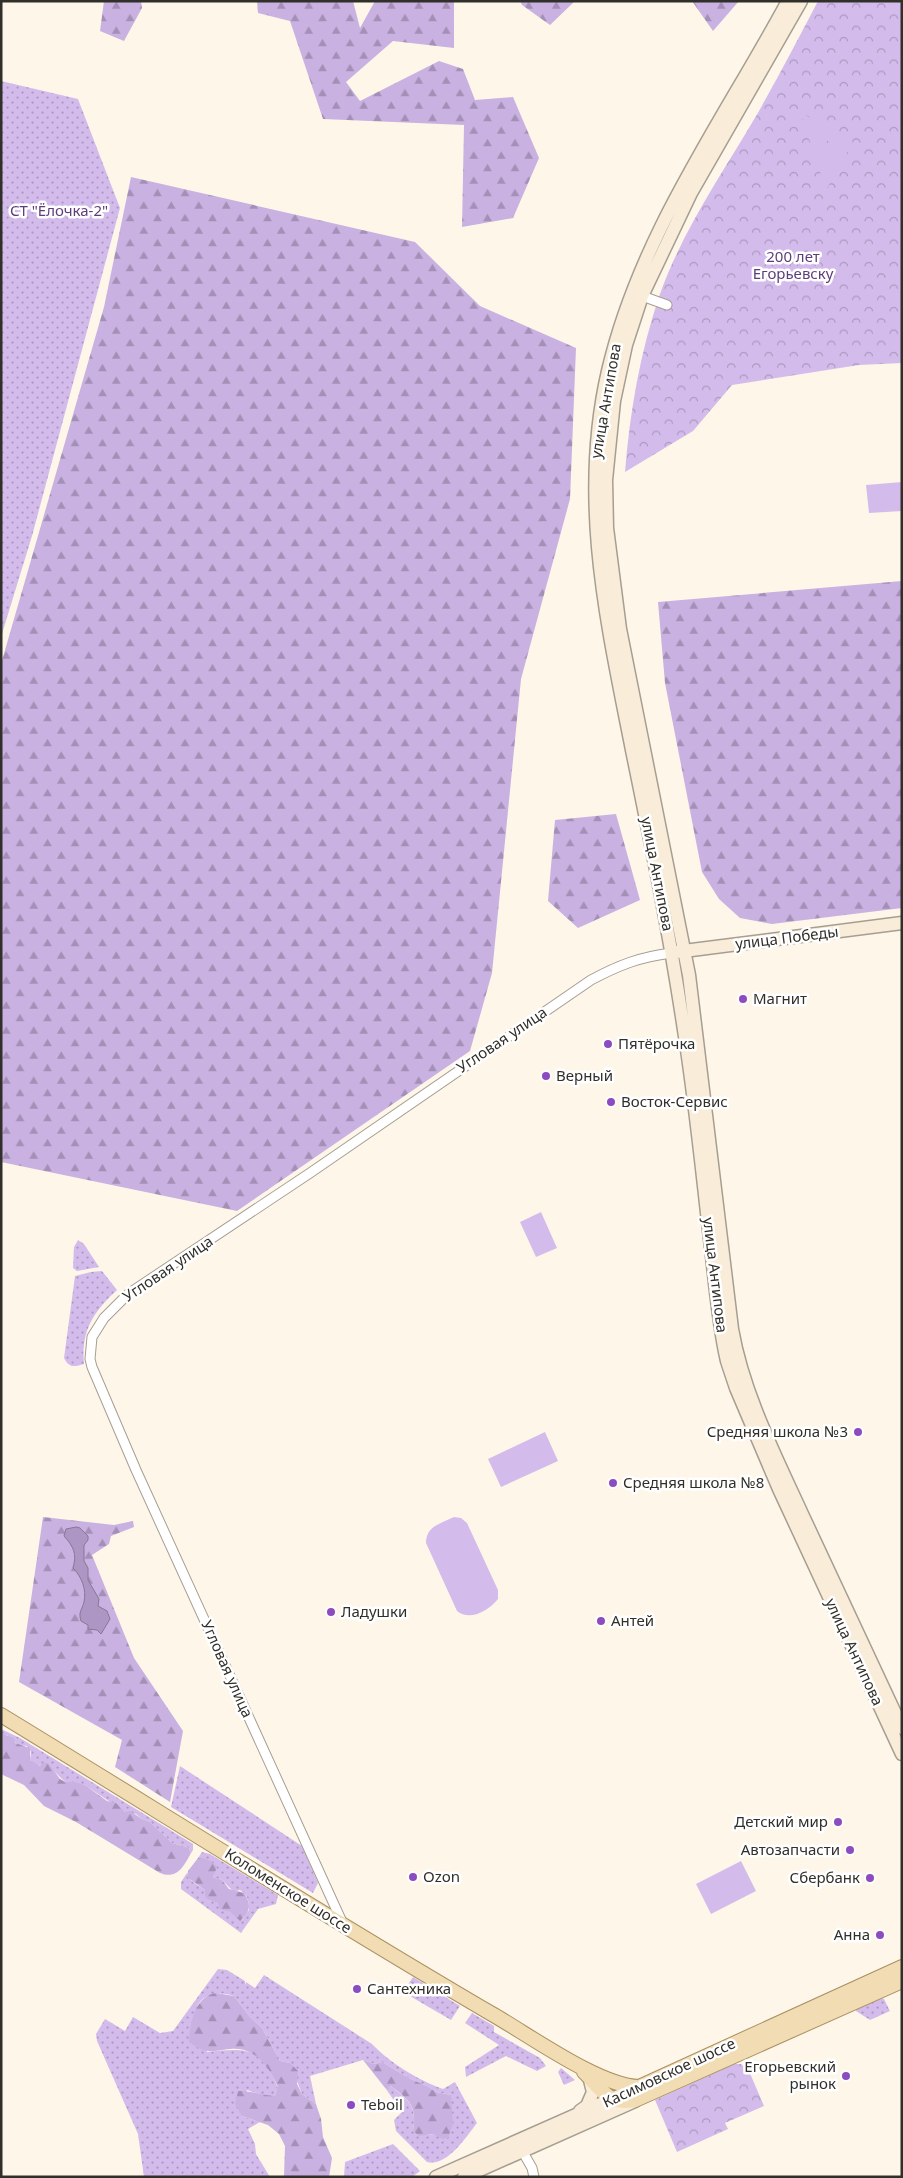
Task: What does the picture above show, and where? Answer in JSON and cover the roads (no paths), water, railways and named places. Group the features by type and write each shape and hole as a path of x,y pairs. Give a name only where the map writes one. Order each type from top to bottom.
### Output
{"main road":[{"name":"улица Антипова","path":"788,1 682,186 657,233 636,279 620,323 608,371 596,447 595,521 605,604 678,952 689,975 732,1329 738,1359 751,1397 781,1469 902,1728"},
{"name":"улица Антипова","path":"801,1 691,193 642,296 626,345 614,401 606,480 607,528 627,674 678,952 685,1033 724,1348 728,1367 779,1489 902,1754"},
{"name":"улица Победы","path":"678,952 902,923"},
{"name":"Коломенское шоссе","path":"1,1715 344,1926 577,2064 595,2077 628,2087 637,2094"},
{"name":"Касимовское шоссе","path":"436,2177 594,2119 637,2094 742,2046 902,1967"},
{"name":"Касимовское шоссе","path":"742,2046 902,1980"},
{"name":"Коломенское шоссе","path":"595,2077 602,2093 613,2099"},
{"path":"573,2117 591,2099 595,2077"},
{"path":"594,2119 610,2105 613,2099 626,2102 637,2094"},
{"name":"Касимовское шоссе","path":"464,2177 573,2117 613,2099"}],"street":[{"path":"642,296 667,305"},
{"name":"Угловая улица","path":"344,1926 100,1388 90,1359 92,1337 104,1318 128,1294 310,1173 591,980 619,965 643,957 678,952"},
{"path":"519,2147 532,2168 534,2177"}],"place":[{"name":"Магнит","path":"743,999"},
{"name":"Пятёрочка","path":"608,1044"},
{"name":"Верный","path":"546,1076"},
{"name":"Восток-Сервис","path":"611,1102"},
{"name":"Средняя школа №3","path":"858,1432"},
{"name":"Средняя школа №8","path":"613,1483"},
{"name":"Ладушки","path":"331,1612"},
{"name":"Антей","path":"601,1621"},
{"name":"Детский мир","path":"838,1822"},
{"name":"Автозапчасти","path":"850,1850"},
{"name":"Ozon","path":"413,1877"},
{"name":"Сбербанк","path":"870,1878"},
{"name":"Анна","path":"880,1935"},
{"name":"Сантехника","path":"357,1989"},
{"name":"Егорьевский рынок","path":"846,2076"},
{"name":"Teboil","path":"351,2105"}],"park label":[{"name":"СТ \"Ёлочка-2\"","path":"59,211"},
{"name":"200 лет Егорьевску","path":"793,266"}]}
